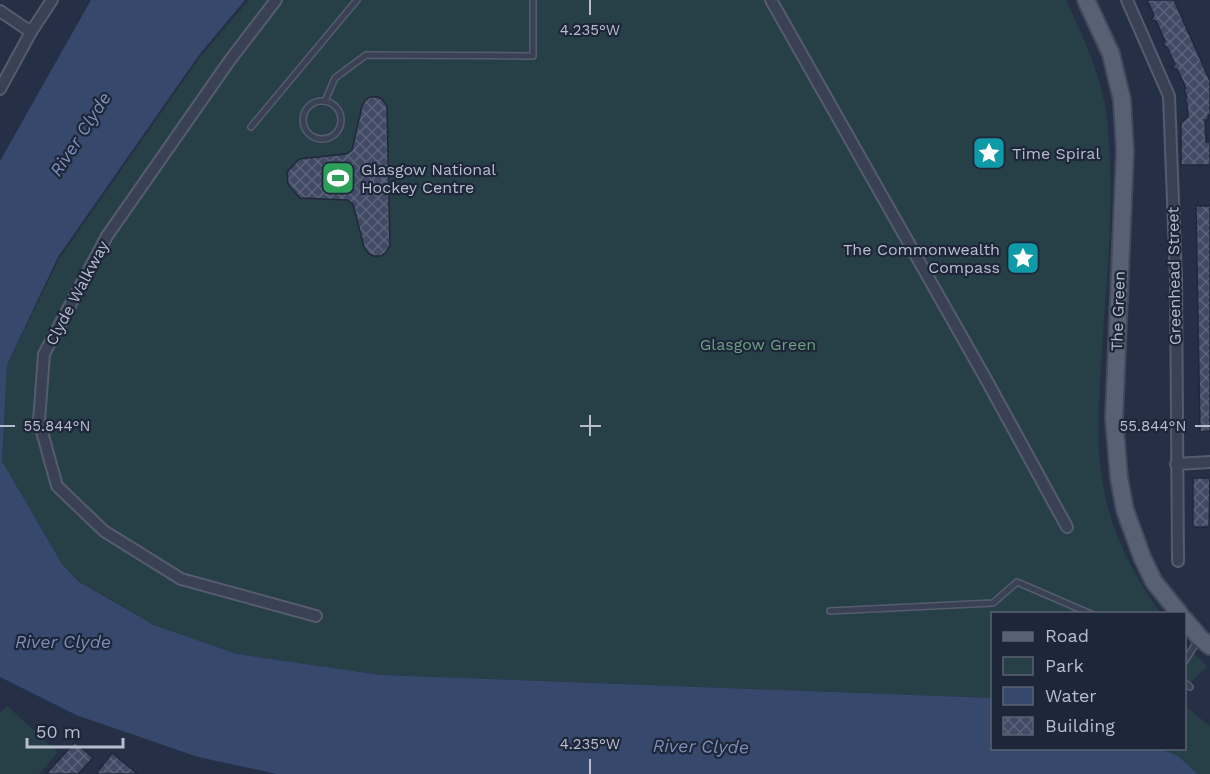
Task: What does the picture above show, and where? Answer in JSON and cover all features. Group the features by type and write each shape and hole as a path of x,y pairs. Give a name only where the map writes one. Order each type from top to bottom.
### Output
{"main road":[{"name":"The Green","path":"1086,0 1111,54 1122,100 1125,151 1114,418 1119,478 1125,510 1142,557 1154,582 1178,612"},
{"path":"1186,620 1205,642"}],"street":[{"path":"0,89 31,32 52,0"},
{"name":"Clyde Walkway","path":"276,0 230,60 107,236 44,354 39,421 57,486 104,531 181,579 316,616"},
{"path":"771,0 981,370 1067,527"},
{"name":"Greenhead Street","path":"1127,0 1169,96 1176,279 1178,561"},
{"path":"0,11 31,32"},
{"path":"1176,464 1210,462"}],"lane":[{"path":"251,127 357,0"},
{"path":"325,101 335,78 366,55 533,56 532,0"},
{"path":"319,101 325,101 336,106 341,123 335,134 324,139 317,138 307,131 303,119 308,107 319,101"},
{"path":"830,611 993,603 1017,582 1086,612"},
{"path":"1186,661 1205,642"},
{"path":"1186,683 1190,687"}],"green space":[{"name":"Glasgow Green","path":"249,0 1066,0 1101,88 1110,149 1109,242 1098,421 1102,478 1110,515 1123,549 1140,582 1160,612 991,612 991,698 381,675 237,654 154,625 79,581 62,564 2,461 7,365 59,259 200,57"},
{"path":"1186,646 1207,666 1186,688"},
{"path":"7,706 58,752 39,774 0,774 0,713"},
{"path":"1186,707 1210,726 1210,774 1198,774 1178,756 1163,750 1186,750"}],"water":[{"name":"River Clyde","path":"91,0 245,0 199,55 58,257 7,365 2,461 62,564 78,581 154,625 237,654 381,675 991,698 991,750 1163,750 1178,756 1198,774 277,774 198,757 76,715 0,677 0,161"}],"building":[{"path":"1147,0 1174,0 1210,81 1210,115 1208,115 1208,120 1205,120 1206,142 1210,142 1210,165 1181,165 1181,123 1188,117 1185,100 1187,97 1184,90 1186,88 1177,69 1172,68 1175,64 1167,47 1163,45 1165,41 1156,21 1151,20 1154,15"},
{"name":"Glasgow National Hockey Centre","path":"370,97 378,97 387,107 390,245 381,256 373,256 364,247 353,204 347,200 300,198 288,184 287,172 299,159 346,154 352,150 362,106"},
{"path":"1196,206 1210,206 1210,431 1200,432"},
{"path":"1193,478 1210,478 1209,527 1193,527"},
{"path":"75,742 93,758 78,774 46,774"},
{"path":"112,753 138,774 96,774"}],"place":[{"name":"Time Spiral","path":"989,153"},
{"name":"Glasgow National Hockey Centre","path":"338,178"},
{"name":"The Commonwealth Compass","path":"1023,258"}]}
